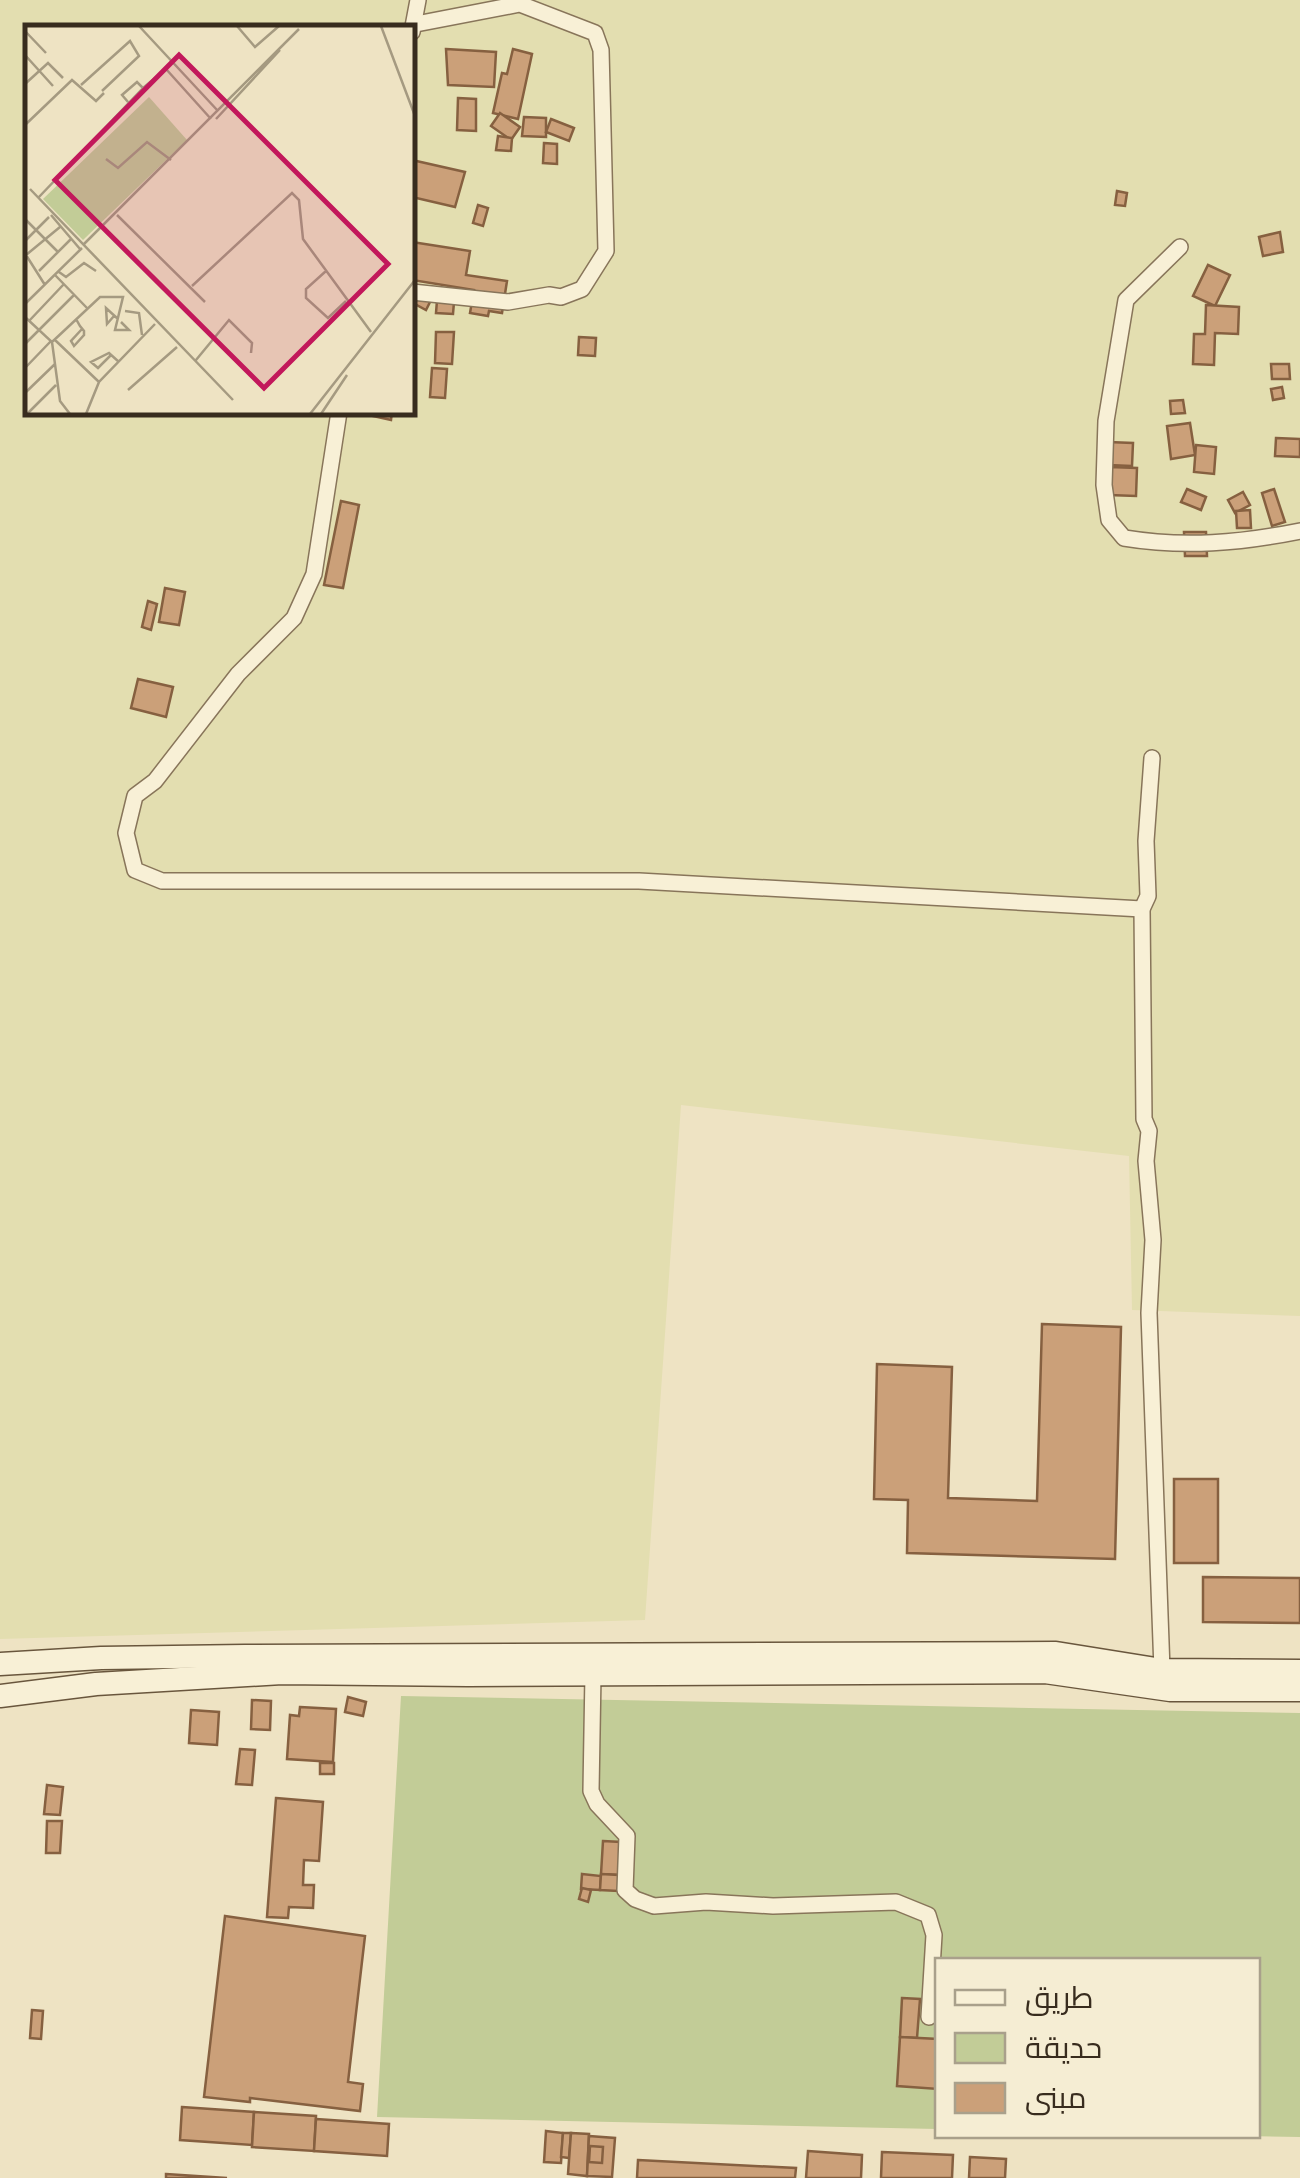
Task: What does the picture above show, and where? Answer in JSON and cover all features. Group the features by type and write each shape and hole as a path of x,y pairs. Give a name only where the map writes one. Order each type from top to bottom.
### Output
{"street":[{"path":"414,25 418,0"},
{"path":"415,28 520,4 595,32 601,50 606,251 582,289 561,297 549,295 508,302 415,292"},
{"path":"1180,248 1126,300 1106,421 1104,485 1109,520 1124,538 1166,545 1242,543 1300,530"},
{"path":"339,415 314,574 294,618 238,674 155,780 135,796 126,833 135,870 162,881 639,881 1142,909"},
{"path":"1152,758 1146,841 1148,896 1142,909 1144,1119 1149,1131 1146,1161 1153,1240 1149,1332 1162,1670"},
{"path":"0,1664 146,1657 1056,1653 1162,1670 1300,1671"},
{"path":"0,1696 96,1684 282,1673 1044,1672 1170,1690 1300,1690"},
{"path":"593,1674 592,1791 598,1804 627,1836 625,1890 635,1899 654,1906 706,1902 773,1906 896,1902 912,1908 928,1915 934,1935 929,2017"}],"shaded area":[{"path":"0,0 1300,0 1300,1316 1132,1310 1129,1156 681,1105 645,1620 0,1639"}],"green space":[{"path":"401,1696 1300,1713 1300,2137 1260,2136 1260,1958 935,1958 935,2129 377,2117"}],"building":[{"path":"446,49 496,52 494,87 448,85"},
{"path":"513,49 532,54 518,119 493,113 502,73 507,74"},
{"path":"458,98 476,99 476,131 457,130"},
{"path":"500,113 520,127 511,140 491,126"},
{"path":"524,117 546,118 546,137 522,136"},
{"path":"551,119 574,128 569,141 546,132"},
{"path":"498,136 512,138 511,151 496,150"},
{"path":"544,143 557,144 557,164 543,163"},
{"path":"415,161 465,172 455,207 415,198"},
{"path":"1117,191 1127,193 1125,206 1115,205"},
{"path":"478,205 488,208 483,226 473,223"},
{"path":"1280,232 1283,252 1263,256 1259,237"},
{"path":"415,242 470,251 466,275 507,281 502,313 470,313 474,290 415,280"},
{"path":"1208,265 1230,275 1215,306 1193,296"},
{"path":"438,288 455,290 453,314 436,313"},
{"path":"420,289 433,296 426,310 415,304"},
{"path":"1206,305 1239,307 1238,334 1215,333 1214,365 1193,364 1194,334 1205,334"},
{"path":"436,332 454,332 452,364 435,363"},
{"path":"579,337 596,338 595,356 578,355"},
{"path":"1271,364 1289,364 1290,379 1272,379"},
{"path":"432,368 447,369 445,398 430,397"},
{"path":"1282,387 1284,398 1273,400 1271,389"},
{"path":"1183,400 1185,413 1171,414 1170,401"},
{"path":"1190,423 1195,455 1171,459 1167,426"},
{"path":"1276,438 1300,439 1300,457 1275,456"},
{"path":"1108,442 1133,443 1132,466 1108,465"},
{"path":"1196,445 1216,447 1214,474 1194,472"},
{"path":"1110,467 1137,468 1136,496 1109,495"},
{"path":"1187,489 1206,497 1201,510 1181,502"},
{"path":"1274,489 1285,522 1272,526 1262,493"},
{"path":"1243,492 1250,505 1235,513 1228,500"},
{"path":"341,501 359,505 343,588 324,585"},
{"path":"1250,510 1251,528 1237,528 1236,511"},
{"path":"1184,532 1206,532 1207,556 1185,556"},
{"path":"165,588 185,592 179,625 159,622"},
{"path":"148,601 157,604 151,630 142,627"},
{"path":"138,679 173,687 166,717 131,708"},
{"path":"1042,1324 1121,1327 1115,1559 907,1553 908,1500 874,1499 877,1364 952,1367 948,1498 1037,1501"},
{"path":"1174,1479 1218,1479 1218,1563 1174,1563"},
{"path":"1203,1577 1300,1578 1300,1623 1203,1622"},
{"path":"348,1697 366,1702 363,1716 345,1712"},
{"path":"252,1700 271,1701 270,1730 251,1729"},
{"path":"300,1707 336,1709 333,1762 287,1759 290,1715 299,1716"},
{"path":"191,1710 219,1712 217,1745 189,1743"},
{"path":"240,1749 255,1750 252,1785 236,1784"},
{"path":"320,1763 334,1763 334,1774 320,1774"},
{"path":"47,1785 63,1787 60,1815 44,1814"},
{"path":"276,1798 323,1802 319,1861 304,1860 303,1885 314,1885 313,1908 289,1907 288,1918 267,1917"},
{"path":"47,1821 62,1821 60,1853 46,1853"},
{"path":"603,1841 621,1842 619,1875 601,1874"},
{"path":"582,1874 601,1876 600,1890 581,1889"},
{"path":"601,1874 619,1875 618,1891 600,1890"},
{"path":"582,1888 591,1890 588,1902 579,1899"},
{"path":"225,1916 365,1936 348,2082 363,2084 360,2111 250,2098 250,2102 204,2097"},
{"path":"902,1998 920,1999 917,2038 900,2037"},
{"path":"32,2010 43,2011 41,2039 30,2038"},
{"path":"900,2037 935,2039 935,2089 897,2086"},
{"path":"182,2107 254,2112 252,2145 180,2140"},
{"path":"254,2112 316,2116 314,2151 252,2147"},
{"path":"316,2119 389,2124 387,2156 314,2151"},
{"path":"546,2131 563,2133 561,2163 544,2162"},
{"path":"563,2133 571,2133 569,2158 561,2157"},
{"path":"571,2133 589,2134 587,2176 568,2174"},
{"path":"589,2136 615,2138 612,2177 587,2176"},
{"path":"590,2146 603,2147 602,2163 589,2162"},
{"path":"808,2151 862,2155 861,2178 806,2178"},
{"path":"882,2152 953,2155 952,2178 881,2178"},
{"path":"970,2157 1006,2159 1005,2178 969,2178"},
{"path":"638,2160 796,2168 795,2178 637,2178"},
{"path":"166,2174 227,2178 166,2178"}]}
